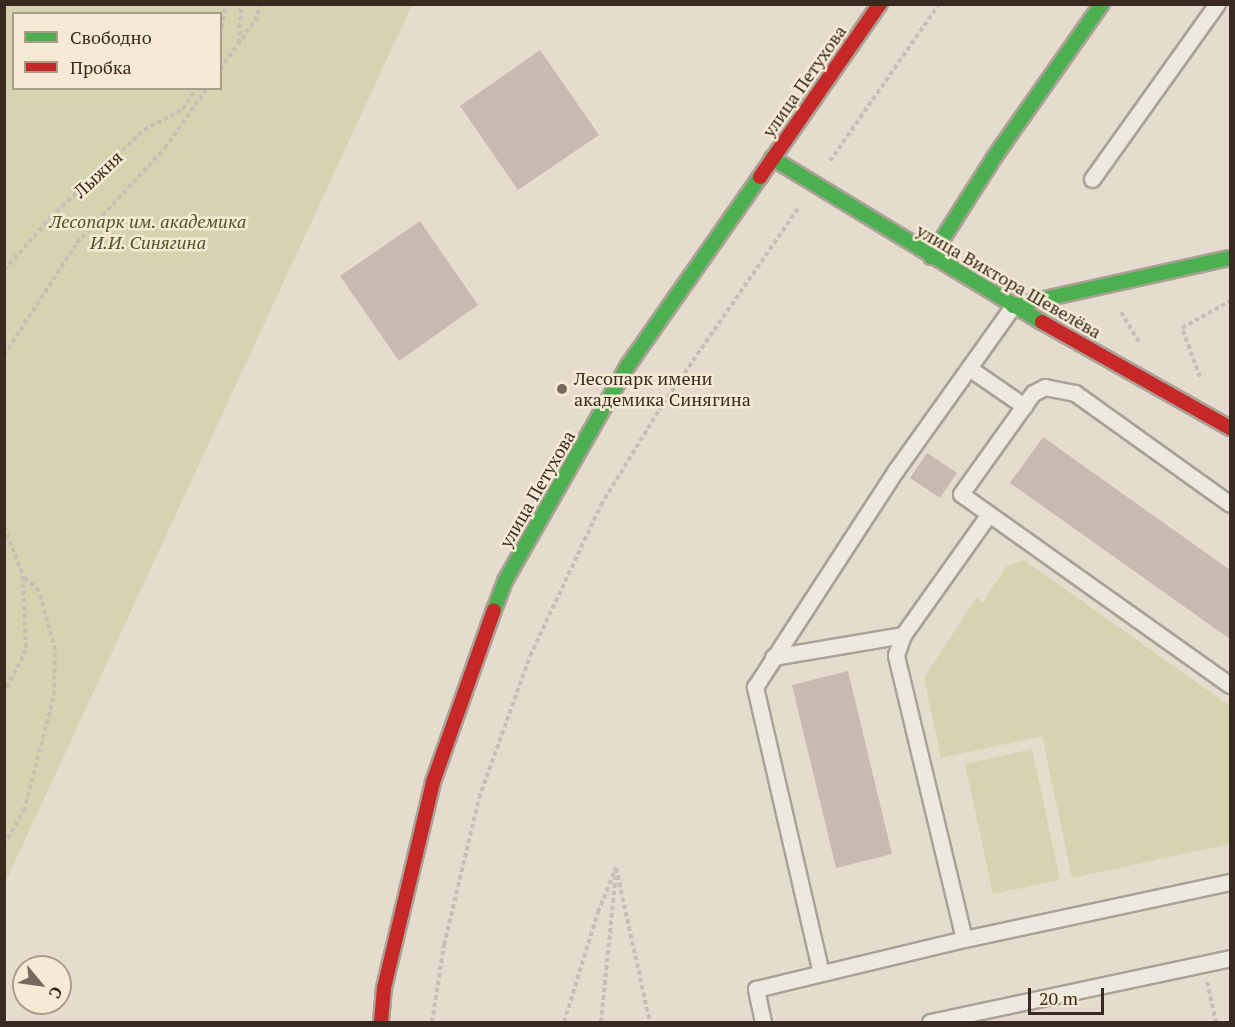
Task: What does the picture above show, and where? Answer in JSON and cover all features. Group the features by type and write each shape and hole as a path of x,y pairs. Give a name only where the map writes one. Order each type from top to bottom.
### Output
{"street":[{"name":"улица Петухова","path":"381,1023 384,988 433,782 505,581 629,364 880,4"},
{"path":"931,257 995,156 1102,4"},
{"name":"улица Виктора Шевелёва","path":"772,158 1013,306 1230,428"},
{"path":"1013,306 1230,258"}],"lane":[{"path":"1092,179 1217,4"},
{"path":"821,973 754,695 759,679 773,657 1013,306"},
{"path":"969,368 1024,406"},
{"path":"1230,504 1068,390 1039,388 961,494 1230,685"},
{"path":"964,939 896,655 903,634 989,514"},
{"path":"773,657 903,634"},
{"path":"764,1023 756,989 964,939 1230,882"},
{"path":"930,1023 1230,958"}],"path":[{"path":"222,25 226,4"},
{"path":"239,42 242,4"},
{"path":"222,66 261,4"},
{"path":"432,1023 444,945 479,798 530,656 601,505 659,410 939,4"},
{"name":"Лыжня","path":"4,270 51,217 144,130 183,109 197,90"},
{"path":"4,355 77,243 165,148 206,90"},
{"path":"1201,379 1182,328 1230,301"},
{"path":"4,527 23,576 26,650 4,693"},
{"path":"4,845 29,794 54,696 55,650 39,591 23,576"},
{"path":"564,1023 598,912 616,868"},
{"path":"601,1023 616,868"},
{"path":"616,868 650,1023"},
{"path":"1203,964 1216,1023"}],"green space":[{"name":"Лесопарк им. академика И.И. Синягина","path":"4,5 412,5 5,883"},
{"path":"1024,560 1230,706 1230,844 1072,878 1042,736 941,758 924,678 976,598 983,602 1007,566"},
{"path":"1032,749 1060,880 993,894 965,764"}],"building":[{"path":"540,50 599,135 518,190 460,106"},
{"path":"420,221 478,305 399,361 340,276"},
{"path":"1043,437 1230,570 1230,639 1010,483"},
{"path":"927,453 957,473 940,498 910,478"},
{"path":"848,671 892,854 836,868 792,685"}],"traffic: fast":[{"path":"931,257 995,156 1102,4"},
{"path":"772,158 1042,322"},
{"path":"494,610 505,581 629,364 760,177"},
{"path":"1013,306 1230,258"}],"traffic: jam":[{"path":"760,177 880,4"},
{"path":"1042,322 1230,428"},
{"path":"381,1022 384,988 433,782 494,610"}],"place":[{"name":"Лесопарк имени академика Синягина","path":"562,389"}]}
